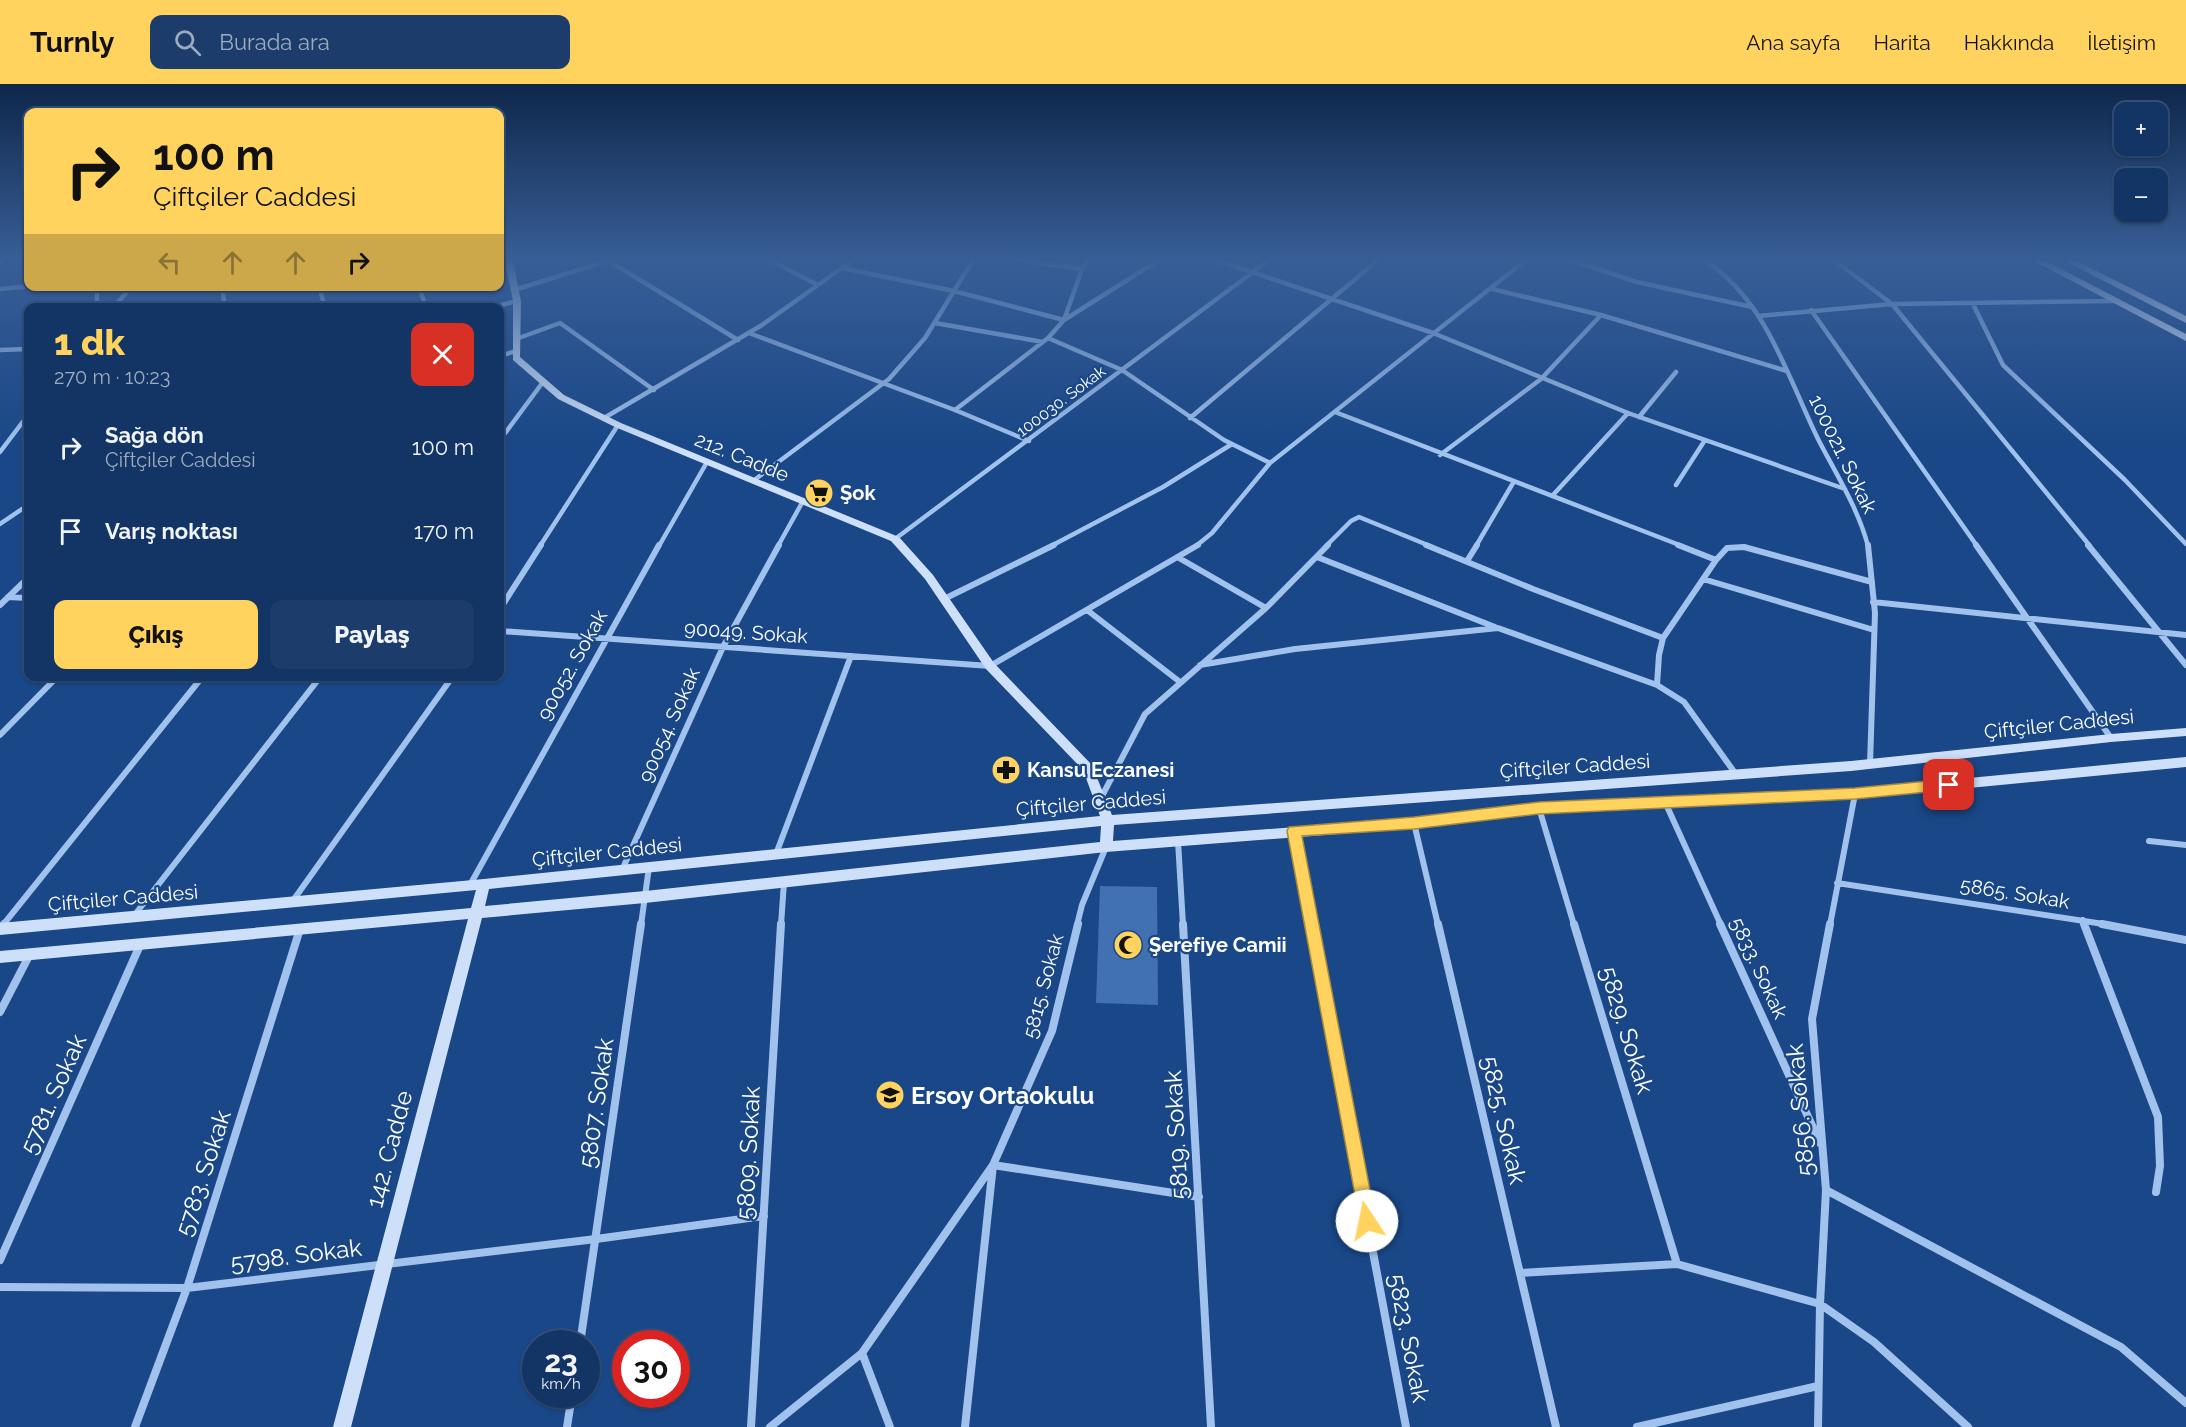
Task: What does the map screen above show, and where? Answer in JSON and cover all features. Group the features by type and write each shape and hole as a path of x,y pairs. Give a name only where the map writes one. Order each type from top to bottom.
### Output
{"main road":[{"path":"2156,323 2186,338"}],"street":[{"path":"504,355 516,351 516,323"},
{"path":"516,339 560,323 654,390"},
{"path":"710,323 738,340"},
{"path":"604,418 764,323"},
{"path":"753,481 883,383 925,338 935,323 1043,342"},
{"path":"955,410 1048,338 1062,323"},
{"name":"100030. Sokak","path":"895,539 1185,323"},
{"path":"1190,418 1305,323"},
{"path":"1403,323 1628,413 1845,489"},
{"path":"990,666 1179,558 1212,533 1270,463 1447,323"},
{"path":"1440,456 1488,422 1541,378 1594,323"},
{"path":"1626,323 1787,371"},
{"name":"100021. Sokak","path":"1762,323 1787,371 1814,432 1859,517 1871,561 1874,630 1870,764"},
{"path":"1820,323 2110,738"},
{"path":"1907,323 2186,665"},
{"path":"1982,323 2003,365 2126,480 2186,544"},
{"path":"749,333 955,410 1029,441"},
{"path":"1048,338 1122,370 1190,418 1232,444 1270,463"},
{"path":"0,350 24,349"},
{"name":"212. Cadde","path":"516,351 516,358 561,398 618,425 895,539 929,577 990,666 1088,768 1108,820"},
{"path":"1639,417 1676,372"},
{"path":"504,435 543,382"},
{"path":"1335,412 1440,456 1553,495 1716,560"},
{"path":"1553,495 1628,413"},
{"path":"0,452 24,420"},
{"path":"504,603 618,425"},
{"path":"1676,485 1705,440"},
{"path":"944,599 1126,507 1202,464 1232,444"},
{"name":"90052. Sokak","path":"477,885 606,638 707,462"},
{"path":"1467,561 1514,483"},
{"name":"90054. Sokak","path":"622,870 723,647 803,501"},
{"path":"0,524 24,508"},
{"path":"1100,799 1144,714 1266,608 1351,521 1359,517 1533,589 1663,638"},
{"path":"1657,686 1659,655 1663,638 1716,560 1727,548 1744,547 1872,582"},
{"path":"1317,557 1498,628 1657,686 1684,702 1735,773"},
{"path":"1179,558 1266,608"},
{"path":"1703,579 1874,630"},
{"path":"0,605 24,582"},
{"path":"8,597 24,598"},
{"path":"1873,602 2186,635"},
{"path":"1087,610 1180,682"},
{"path":"1200,665 1295,649 1498,628"},
{"name":"90049. Sokak","path":"504,631 990,666"},
{"path":"776,854 851,656"},
{"path":"0,735 53,681"},
{"path":"0,929 199,681"},
{"path":"132,917 317,681"},
{"path":"292,902 449,681"},
{"name":"Çiftçiler Caddesi","path":"0,929 477,885 1108,820 1870,764 2186,732"},
{"name":"Çiftçiler Caddesi","path":"0,957 645,897 1107,847 1414,823 1539,808 1855,794 2186,762"},
{"name":"5856. Sokak","path":"1818,1427 1820,1304 1826,1190 1812,1019 1855,794"},
{"name":"5833. Sokak","path":"1665,802 1822,1147"},
{"name":"5829. Sokak","path":"1539,808 1677,1264"},
{"path":"1107,847 1108,820"},
{"name":"5825. Sokak","path":"1414,823 1556,1427"},
{"name":"5823. Sokak","path":"1294,831 1406,1427"},
{"name":"5819. Sokak","path":"1178,841 1211,1427"},
{"path":"2149,841 2186,845"},
{"name":"5815. Sokak","path":"770,1427 862,1353 993,1165 1052,1031 1082,905 1107,847"},
{"name":"5807. Sokak","path":"581,1330 649,867"},
{"name":"5809. Sokak","path":"751,1427 783,882"},
{"name":"5865. Sokak","path":"1838,883 2083,920 2186,940"},
{"name":"142. Cadde","path":"342,1427 476,913 477,885"},
{"path":"2083,920 2158,1118 2160,1166 2156,1192"},
{"name":"5783. Sokak","path":"135,1427 187,1288 300,929"},
{"name":"5781. Sokak","path":"0,1260 141,943"},
{"path":"0,1012 30,954"},
{"path":"993,1165 1199,1197"},
{"name":"5815. Sokak","path":"965,1427 993,1165"},
{"path":"1826,1190 2121,1347 2186,1403"},
{"name":"5798. Sokak","path":"0,1287 187,1288 596,1239 764,1216"},
{"path":"1520,1273 1677,1264 1820,1304 1874,1342 1968,1427"},
{"path":"862,1353 890,1427"},
{"path":"1637,1427 1818,1386"},
{"path":"567,1427 570,1408"}],"building":[{"name":"Şerefiye Camii","path":"1100,886 1157,887 1158,1005 1096,1003"}],"place":[{"name":"Şok","path":"819,493"},
{"name":"Kansu Eczanesi","path":"1006,770"},
{"name":"Şerefiye Camii","path":"1128,945"},
{"name":"Ersoy Ortaokulu","path":"890,1095"}],"route":[{"path":"1367,1221 1294,831 1414,823 1539,808 1855,794 1949,785"}]}
